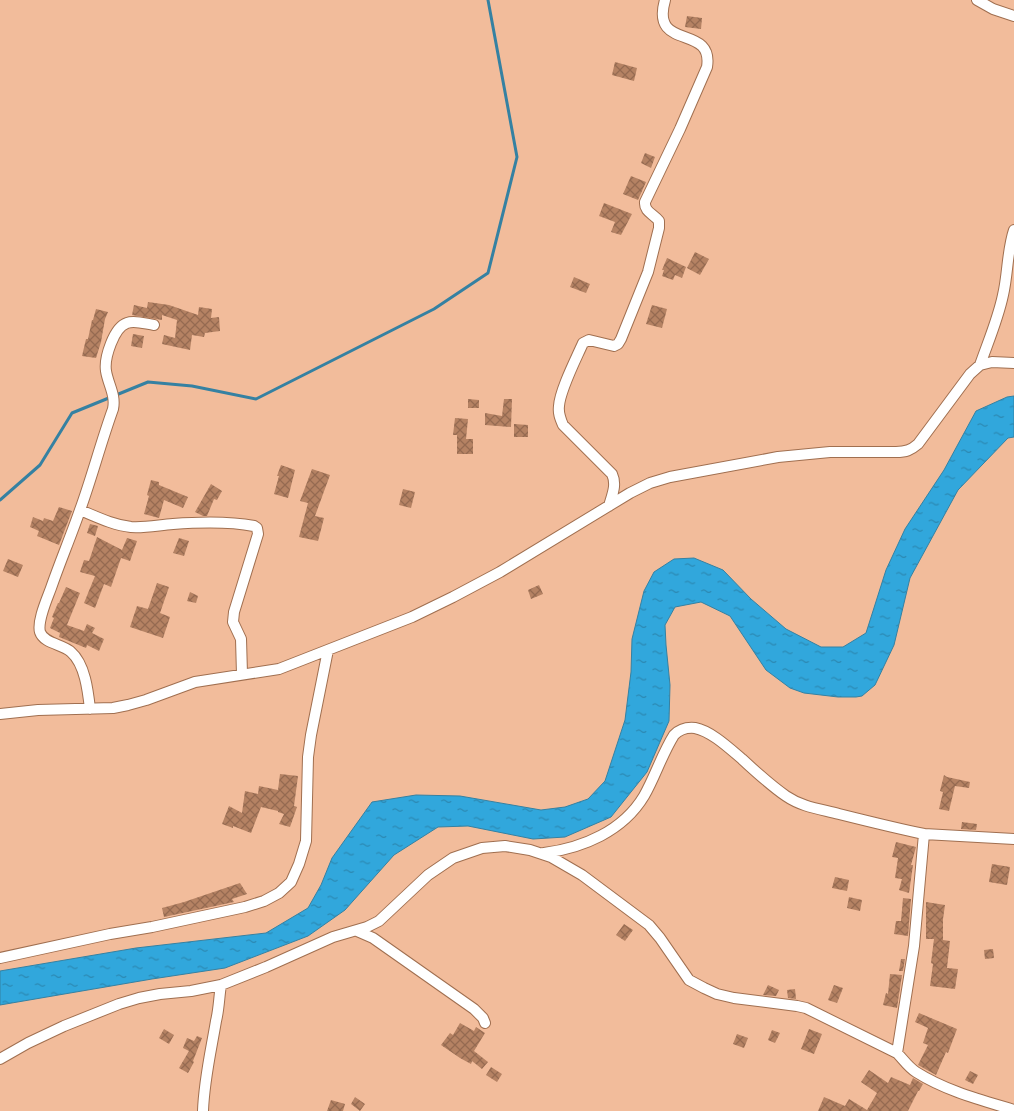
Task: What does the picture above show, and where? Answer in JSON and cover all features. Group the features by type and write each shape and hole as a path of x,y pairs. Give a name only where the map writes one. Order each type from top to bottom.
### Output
{"street":[{"path":"630,493 563,425 559,416 559,404 562,392 583,343 589,340 614,346 621,339 648,272 659,228 659,221 644,205 707,67 708,53 705,48 691,39 671,32 664,25 663,12 665,0"},
{"path":"977,0 994,9 1014,16"},
{"path":"0,714 38,710 113,708 128,705 195,682 279,669 412,617 453,597 500,572 630,493 650,483 778,457 830,452 906,452 918,444 960,386 980,364 999,312 1014,230"},
{"path":"90,708 87,683 76,656 67,649 44,638 39,629 49,594 80,510 113,409 114,400 106,368 114,336 126,323 154,325"},
{"path":"980,364 992,362 1014,363"},
{"path":"609,506 615,484 612,474"},
{"path":"80,510 104,520 131,527 234,523 254,526 256,528 258,534 234,612 234,622 241,639 242,674"},
{"path":"0,958 246,907 264,901 278,893 290,882 299,864 306,841 308,757 328,650"},
{"path":"542,854 581,845 613,829 628,816 643,797 674,735 679,730 687,728 695,728 707,732 768,782 796,802 812,808 924,834 1014,840"},
{"path":"897,1052 914,946 924,834"},
{"path":"0,1059 64,1026 119,1004 160,994 221,985 333,937 367,927 378,921 428,875 453,858 482,848 505,846 530,850 551,857 582,875 649,925 684,974 696,984 717,994 734,998 806,1008 897,1052 915,1071 932,1080 952,1089 1014,1110"},
{"path":"357,931 373,938 474,1009 483,1018 485,1023"},
{"path":"203,1111 206,1070 217,1018 221,985"}],"water":[{"path":"1014,396 1014,437 1008,438 958,490 910,578 894,645 875,685 862,696 838,697 804,693 790,688 766,670 730,616 701,602 675,607 665,625 670,685 669,721 647,772 611,817 565,837 533,839 468,826 438,827 394,855 345,910 308,936 225,968 0,1005 0,971 136,948 266,933 308,908 321,885 332,858 372,802 416,795 460,796 541,810 565,807 588,799 605,781 625,720 631,672 632,639 644,591 654,572 674,559 694,558 723,570 751,599 786,629 821,647 843,647 866,633 886,570 905,529 944,470 976,411 1007,397"}],"building":[{"path":"687,16 702,18 701,29 685,27"},
{"path":"615,62 637,68 634,81 612,75"},
{"path":"645,153 655,157 651,168 641,163"},
{"path":"631,176 646,182 638,200 623,194"},
{"path":"604,203 632,214 621,235 611,232 615,222 599,216"},
{"path":"695,252 709,259 700,275 687,268"},
{"path":"667,258 686,267 682,278 675,275 673,280 662,276 664,270 662,270"},
{"path":"574,277 590,284 586,293 570,287"},
{"path":"148,302 169,305 198,315 199,307 212,309 211,318 219,317 220,331 205,333 204,337 192,335 190,350 162,344 164,335 175,338 177,320 162,315 162,320 132,315 134,305 147,308"},
{"path":"652,305 667,309 662,328 646,324"},
{"path":"96,309 108,312 101,342 96,358 82,356 86,339 88,339"},
{"path":"133,334 144,336 142,348 131,346"},
{"path":"468,399 479,400 479,408 468,408"},
{"path":"504,399 512,399 511,427 485,425 485,413 502,416"},
{"path":"455,418 468,419 466,439 473,439 473,454 457,454 457,435 453,435"},
{"path":"514,424 528,425 528,437 514,437"},
{"path":"281,465 295,470 288,498 274,494"},
{"path":"312,469 330,475 315,516 324,518 318,541 299,537 308,503 300,501"},
{"path":"151,480 159,482 159,485 188,497 183,508 164,500 159,518 144,514"},
{"path":"211,484 222,491 217,500 214,499 207,516 203,516 195,512"},
{"path":"403,489 415,492 411,508 399,505"},
{"path":"59,507 72,511 59,545 37,536 39,531 30,527 33,517 43,521 44,518 53,521"},
{"path":"90,524 98,526 95,536 87,533"},
{"path":"97,537 122,550 127,538 137,541 130,561 121,558 111,587 104,584 95,608 84,603 95,576 80,572 84,560 89,561"},
{"path":"179,538 189,541 184,556 173,553"},
{"path":"8,559 23,565 18,577 3,571"},
{"path":"157,583 169,587 160,613 170,617 163,638 130,627 137,606 148,609"},
{"path":"539,585 543,594 531,599 528,590"},
{"path":"66,587 80,593 67,625 84,631 87,624 95,628 92,633 104,639 99,651 87,645 86,648 59,637 60,633 50,628 54,618 52,617"},
{"path":"190,592 198,596 196,603 187,601"},
{"path":"280,774 298,776 294,806 297,807 290,827 279,824 284,814 261,807 251,833 222,824 229,806 242,813 245,791 258,794 259,786 278,790"},
{"path":"944,775 970,782 969,788 955,786 949,811 939,809 943,792 940,791"},
{"path":"962,822 977,824 976,830 961,829"},
{"path":"896,842 916,847 911,865 913,865 909,893 899,890 902,879 895,878 898,858 892,857"},
{"path":"992,864 1010,867 1007,885 989,882"},
{"path":"835,877 849,880 847,891 832,888"},
{"path":"240,883 247,894 232,899 234,902 164,917 162,908"},
{"path":"849,897 862,900 860,911 847,908"},
{"path":"903,898 911,899 908,936 894,934 896,921 901,921"},
{"path":"926,902 945,905 943,940 950,941 947,968 958,969 955,989 930,986 934,939 926,939"},
{"path":"624,924 633,930 625,941 616,935"},
{"path":"993,949 994,958 985,959 984,950"},
{"path":"901,959 905,959 903,971 899,971"},
{"path":"890,974 902,975 897,1008 883,1005 886,993 888,994"},
{"path":"768,985 779,990 776,996 763,995"},
{"path":"834,985 843,988 837,1003 828,1000"},
{"path":"795,989 796,999 788,998 787,990"},
{"path":"919,1013 957,1029 948,1053 946,1052 936,1075 918,1065 928,1045 923,1043 928,1028 915,1022"},
{"path":"460,1023 474,1031 476,1027 485,1033 474,1051 488,1062 482,1069 472,1061 471,1064 441,1045 450,1033 453,1035"},
{"path":"164,1029 174,1035 169,1044 159,1038"},
{"path":"809,1029 822,1034 814,1054 801,1049"},
{"path":"772,1030 780,1033 775,1043 768,1040"},
{"path":"737,1034 748,1038 744,1048 733,1044"},
{"path":"197,1036 202,1038 188,1073 179,1068 189,1051 183,1048 187,1038 194,1041"},
{"path":"491,1067 502,1074 497,1082 486,1075"},
{"path":"869,1070 888,1083 891,1077 910,1085 913,1078 923,1084 908,1111 818,1111 824,1097 845,1106 849,1099 867,1110 877,1093 861,1082"},
{"path":"970,1071 978,1075 973,1084 965,1080"},
{"path":"355,1097 365,1104 360,1111 351,1104"},
{"path":"331,1100 345,1104 343,1111 327,1111"}],"waterway":[{"path":"0,500 40,465 72,413 148,382 192,386 256,399 434,309 488,273 517,157 488,0"}]}
